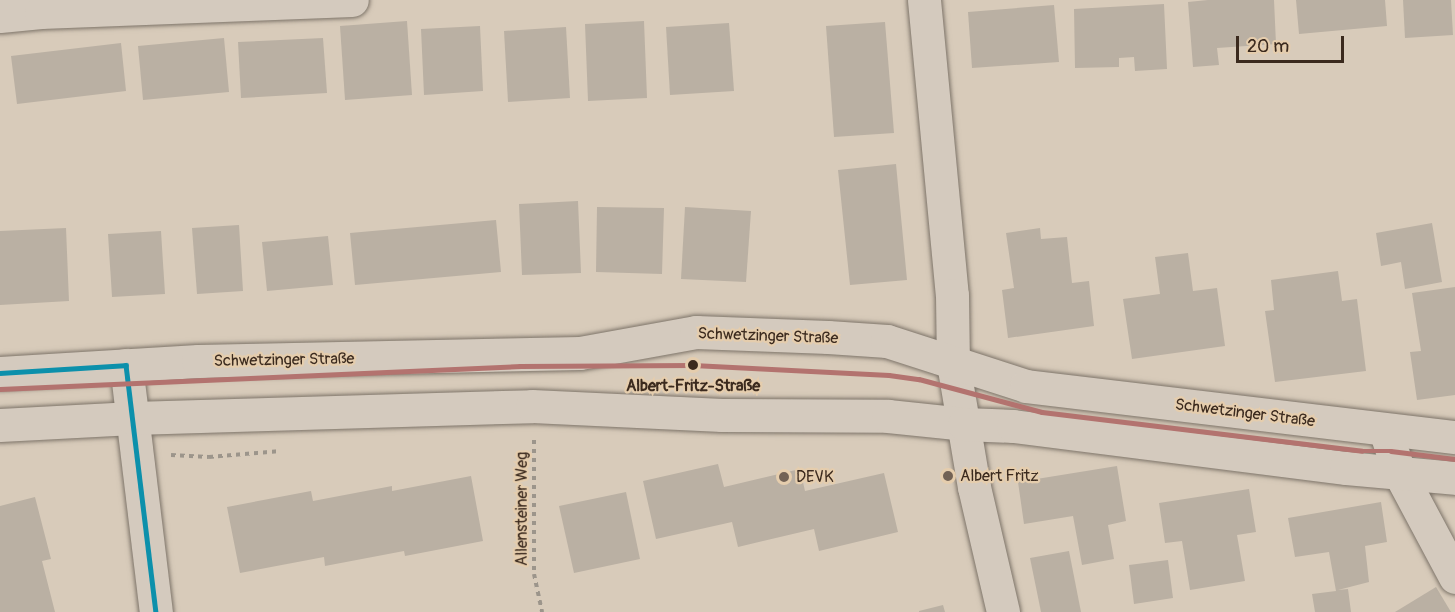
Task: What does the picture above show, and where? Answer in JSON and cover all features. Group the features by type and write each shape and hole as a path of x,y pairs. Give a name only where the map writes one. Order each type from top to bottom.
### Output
{"street":[{"path":"0,16 41,12 352,0"},
{"path":"924,0 952,295 953,363 974,487 1003,612"},
{"name":"Schwetzinger Straße","path":"0,373 126,365 580,353 696,332 887,341 1026,386 1455,437"},
{"path":"126,365 156,612"},
{"path":"0,425 133,418 532,406 722,415 888,416 964,424 1013,426 1346,468 1455,478"},
{"path":"1385,430 1399,472 1455,577"}],"path":[{"name":"Allensteiner Weg","path":"532,406 534,574 542,612"}],"building":[{"path":"1274,0 1276,44 1217,48 1219,65 1193,67 1188,2"},
{"path":"1296,0 1385,0 1387,26 1299,34"},
{"path":"1403,0 1451,0 1453,35 1405,38"},
{"path":"1164,4 1167,69 1135,71 1134,57 1119,58 1119,67 1075,68 1074,9"},
{"path":"1054,5 1059,62 972,68 968,12"},
{"path":"407,21 412,95 345,100 340,26"},
{"path":"644,21 647,98 588,101 585,24"},
{"path":"885,22 894,133 834,137 826,26"},
{"path":"729,23 734,91 670,95 666,27"},
{"path":"480,26 483,91 424,95 421,29"},
{"path":"566,27 570,98 508,102 504,31"},
{"path":"224,38 229,92 143,100 138,46"},
{"path":"323,38 327,93 241,98 238,42"},
{"path":"121,43 126,91 17,104 11,56"},
{"path":"896,164 907,280 850,285 838,170"},
{"path":"578,201 581,273 522,275 519,204"},
{"path":"597,207 664,208 662,274 596,272"},
{"path":"685,207 751,211 746,282 681,279"},
{"path":"496,220 501,272 355,285 350,233"},
{"path":"1432,223 1442,282 1405,289 1401,262 1381,266 1376,233"},
{"path":"239,225 243,291 197,294 192,228"},
{"path":"66,228 69,301 0,305 0,231"},
{"path":"1040,228 1041,239 1067,237 1072,283 1089,281 1094,326 1008,338 1002,290 1014,288 1006,233"},
{"path":"161,231 165,294 112,297 108,234"},
{"path":"328,236 333,285 267,291 262,242"},
{"path":"1188,253 1193,291 1217,288 1225,346 1132,359 1123,299 1160,294 1155,257"},
{"path":"1338,271 1342,301 1357,299 1366,371 1275,382 1265,311 1274,310 1271,280"},
{"path":"1455,287 1455,395 1417,400 1410,352 1421,351 1412,293"},
{"path":"718,464 724,487 800,469 805,491 884,473 898,532 819,551 814,529 738,547 732,522 656,539 643,481"},
{"path":"1117,466 1126,521 1108,525 1114,559 1082,565 1073,516 1024,524 1018,482"},
{"path":"471,476 483,541 405,556 404,551 325,566 324,557 240,573 227,507 311,491 313,501 392,486 392,491"},
{"path":"1249,489 1256,532 1237,535 1245,581 1190,590 1182,541 1165,543 1159,503"},
{"path":"626,492 640,559 574,573 559,506"},
{"path":"35,497 51,559 42,561 55,612 0,612 0,506"},
{"path":"1381,502 1387,542 1365,546 1369,582 1338,590 1348,589 1351,612 1315,612 1312,594 1336,591 1329,552 1295,557 1288,518"},
{"path":"1069,551 1081,612 1041,612 1030,558"},
{"path":"1168,560 1173,598 1134,604 1129,565"},
{"path":"1436,587 1451,612 1395,612"},
{"path":"943,605 945,612 919,612 919,611"}],"transit line":[{"path":"0,373 126,365 156,612"},
{"path":"0,389 520,366 693,365 889,375 919,379 1042,412 1362,451 1391,451 1455,459"}],"place":[{"name":"Albert-Fritz-Straße","path":"693,365"},
{"name":"Albert Fritz","path":"948,476"},
{"name":"DEVK","path":"784,477"}]}
